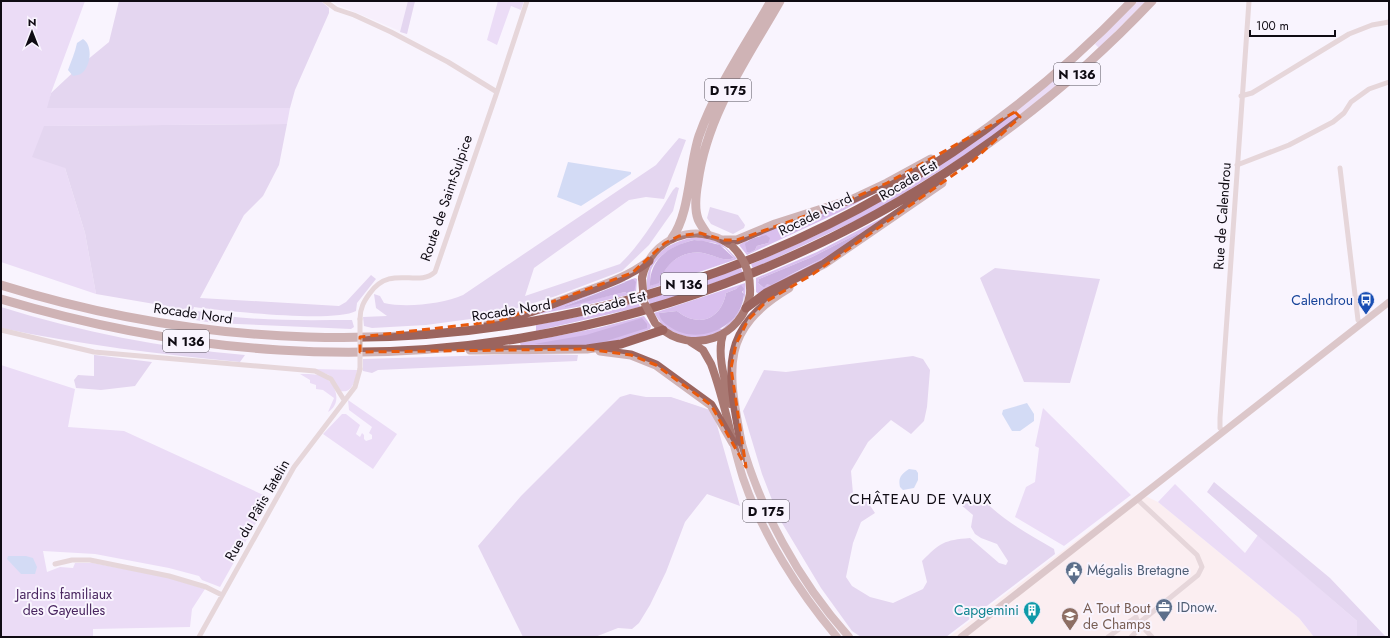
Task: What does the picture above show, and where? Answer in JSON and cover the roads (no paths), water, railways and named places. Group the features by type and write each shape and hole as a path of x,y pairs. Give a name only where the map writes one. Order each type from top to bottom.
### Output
{"highway":[{"name":"D 175","path":"672,238 681,220 694,153 711,106 771,1"},
{"name":"D 175","path":"707,234 698,219 696,208 699,170 707,139 727,94 780,1"},
{"name":"N 136","path":"988,127 1059,71 1132,1"},
{"name":"Rocade Est","path":"374,352 460,346 546,333 626,315 700,293 785,260 864,222 937,180 996,139 1066,84 1152,1"},
{"path":"724,240 737,240 775,224 862,195 988,127"},
{"name":"Rocade Nord","path":"1,285 86,308 159,323 280,337 346,338 440,334 510,325 574,314 630,300 675,287 740,264 833,222 912,178 988,127"},
{"path":"737,443 731,375 732,359 738,338 748,320 760,307 775,296 813,274 824,264 973,161 996,139"},
{"path":"346,338 456,328 511,318 612,282 632,273 649,261"},
{"path":"746,308 766,293 824,264"},
{"name":"Rocade Nord","path":"1,299 110,327 206,344 280,350 374,352"},
{"path":"587,349 621,344 663,330"},
{"path":"374,352 496,349 587,349 631,355 656,365 711,405 737,443"}],"main road":[{"path":"693,233 707,234 724,240 733,247 741,257 747,268 750,280 750,294 746,308 738,322 723,334 707,340 690,341 677,338 663,330 655,323 644,302 642,278 649,261 659,248 672,238 693,233"},
{"path":"961,637 1138,500 1223,431 1389,302"},
{"name":"D 175","path":"723,334 721,353 744,480 773,542 810,602 837,637"},
{"name":"D 175","path":"690,341 703,350 711,364 737,443 782,543 817,597 849,637"}],"street":[{"path":"325,1 336,9 354,15 385,29 448,62 498,92"},
{"name":"Route de Saint-Sulpice","path":"344,400 354,388 360,369 360,310 364,302 380,282 397,277 428,277 435,272 498,92 527,1"},
{"name":"Rue de Calendrou","path":"1223,431 1220,428 1220,418 1241,96 1249,1"},
{"path":"1241,96 1252,93 1349,34 1389,22"},
{"path":"1237,165 1289,145 1333,122 1344,113 1351,102 1369,89 1389,82"},
{"path":"1340,168 1358,320 1361,324"},
{"path":"1,330 94,352 315,371 331,379 344,400"},
{"name":"Rue du Pâtis Tatelin","path":"199,637 294,467 344,400"},
{"path":"1138,500 1197,555 1202,567 1198,575 1139,623"},
{"path":"55,564 72,560 90,560 169,576 210,588 222,595"},
{"path":"1108,637 1136,617 1139,623 1152,637"},
{"path":"1131,637 1140,628 1139,623"}],"water":[{"path":"83,39 88,46 90,56 89,61 82,73 73,76 68,70 77,43"},
{"path":"568,162 631,172 631,174 581,206 557,197"},
{"path":"1027,403 1034,414 1034,421 1020,431 1012,431 1002,414 1003,410"},
{"path":"909,469 916,470 918,473 918,480 914,488 903,490 900,487 899,481 902,475"},
{"path":"8,556 26,556 33,558 37,567 35,574 21,574 7,559"}],"place":[{"name":"Calendrou","path":"1366,315"},
{"name":"Mégalis Bretagne","path":"1074,585"},
{"name":"IDnow.","path":"1164,622"},
{"name":"Capgemini","path":"1032,625"},
{"name":"A Tout Bout de Champs","path":"1070,631"}],"district":[{"name":"CHÂTEAU DE VAUX","path":"921,499"}],"park label":[{"name":"Jardins familiaux des Gayeulles","path":"64,602"}]}
